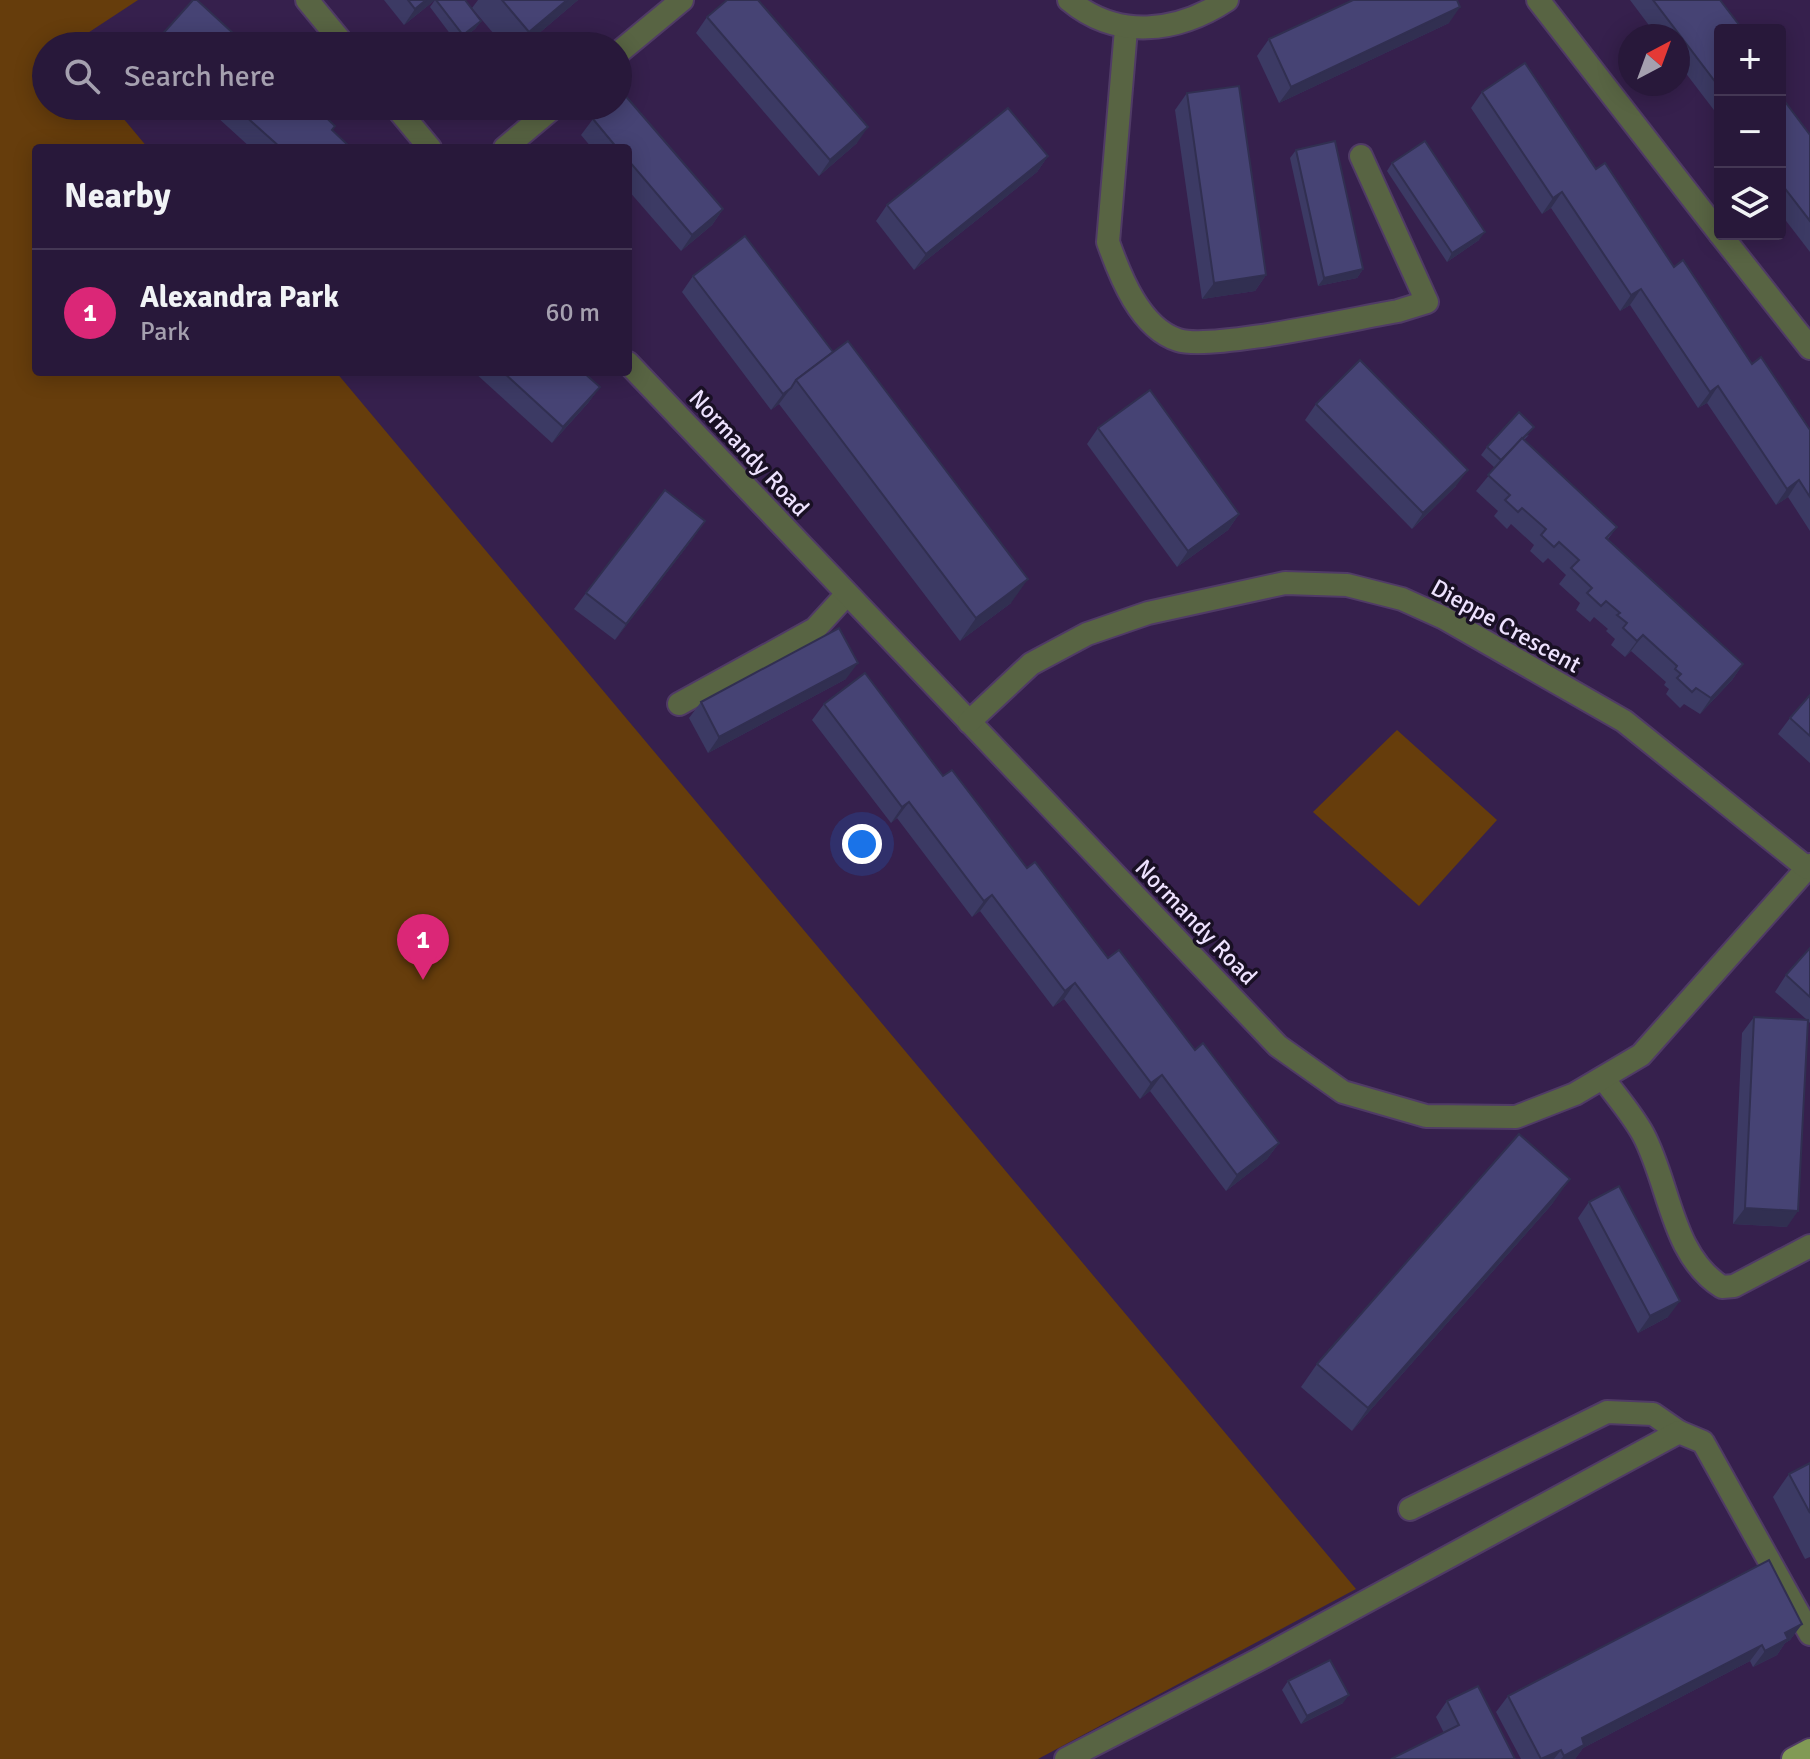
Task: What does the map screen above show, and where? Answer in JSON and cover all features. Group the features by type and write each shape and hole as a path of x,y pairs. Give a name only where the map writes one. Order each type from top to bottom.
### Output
{"main road":[{"path":"1793,1759 1810,1750"}],"street":[{"path":"307,0 333,32"},
{"path":"632,41 682,0"},
{"path":"1069,0 1104,21 1126,29 1160,27 1193,20 1227,0"},
{"path":"1538,0 1714,226"},
{"path":"1126,29 1108,242 1120,274 1138,305 1159,330 1179,341 1212,342 1398,311 1427,302 1361,156"},
{"path":"407,120 427,144"},
{"path":"510,144 538,120"},
{"path":"1725,240 1810,348"},
{"name":"Normandy Road","path":"632,367 1278,1046 1343,1092 1426,1116 1516,1117 1575,1094 1641,1055 1809,867"},
{"name":"Dieppe Crescent","path":"969,722 1031,664 1087,634 1148,613 1285,583 1347,585 1402,599 1444,618 1624,721 1809,867"},
{"path":"679,704 815,629 847,594"},
{"path":"1603,1078 1643,1134 1681,1234 1703,1275 1722,1287 1734,1286 1810,1246"},
{"path":"1410,1509 1607,1412 1653,1414 1679,1432 1703,1442 1810,1634"},
{"path":"1066,1759 1258,1660 1679,1432"}],"shaded area":[{"path":"0,0 138,0 89,32 32,32 32,120 125,120 145,144 32,144 32,376 339,376 1356,1589 1038,1759 0,1759"},
{"path":"1397,730 1497,820 1419,906 1313,812"}],"building":[{"path":"193,0 197,0 232,32 164,32"},
{"path":"408,0 426,0 415,9"},
{"path":"436,0 465,0 481,21 467,32 461,32"},
{"path":"502,0 567,0 529,32"},
{"path":"727,0 758,0 868,127 830,160 707,17"},
{"path":"1353,0 1457,0 1460,7 1291,87 1269,39"},
{"path":"1653,0 1720,0 1738,24 1714,24 1714,80 1690,49 1690,24 1671,24"},
{"path":"1525,63 1596,169 1605,163 1674,267 1683,260 1752,364 1761,357 1810,430 1810,497 1799,480 1787,489 1718,386 1710,392 1641,289 1631,295 1562,192 1553,198 1482,92"},
{"path":"1239,86 1266,275 1214,283 1187,93"},
{"path":"632,103 723,209 692,235 632,165 632,144 614,144 594,120 632,120"},
{"path":"1786,103 1810,135 1810,221 1786,190"},
{"path":"1008,108 1048,156 926,254 887,205"},
{"path":"250,120 329,120 335,126 332,130 347,144 277,144"},
{"path":"1335,141 1363,269 1324,278 1296,150"},
{"path":"1425,141 1485,232 1452,253 1392,163"},
{"path":"745,236 833,352 783,394 693,276"},
{"path":"848,341 1028,579 976,618 796,380"},
{"path":"1360,360 1468,470 1423,513 1316,404"},
{"path":"507,376 588,376 600,387 563,427"},
{"path":"1150,390 1239,514 1188,551 1098,428"},
{"path":"1519,412 1534,427 1501,460 1487,447"},
{"path":"1522,438 1617,527 1606,538 1743,664 1711,698 1696,688 1692,692 1677,678 1681,674 1675,669 1677,666 1643,635 1637,641 1623,628 1627,623 1617,615 1620,613 1606,601 1601,606 1587,593 1592,588 1571,568 1579,560 1559,542 1554,547 1541,535 1546,529 1522,508 1518,512 1505,500 1510,495 1488,475"},
{"path":"665,490 705,521 626,624 586,593"},
{"path":"839,628 858,663 719,737 701,702"},
{"path":"865,673 943,776 952,770 1027,868 1035,862 1108,958 1119,950 1195,1050 1203,1043 1279,1143 1237,1175 1162,1075 1151,1083 1075,983 1065,991 992,895 984,901 909,802 902,807 824,704"},
{"path":"1810,695 1810,736 1790,718"},
{"path":"1810,948 1810,997 1786,975"},
{"path":"1754,1017 1808,1020 1798,1211 1745,1208"},
{"path":"1519,1134 1570,1179 1368,1408 1317,1364"},
{"path":"1619,1186 1680,1301 1650,1316 1589,1202"},
{"path":"1810,1463 1810,1513 1789,1474"},
{"path":"1769,1560 1802,1624 1785,1633 1788,1639 1765,1651 1762,1645 1582,1738 1584,1745 1564,1756 1561,1750 1541,1759 1508,1696"},
{"path":"1330,1660 1349,1695 1307,1716 1288,1681"},
{"path":"1478,1686 1515,1759 1391,1759 1459,1725 1447,1701"}],"place":[{"name":"Alexandra Park","path":"423,980"}]}
